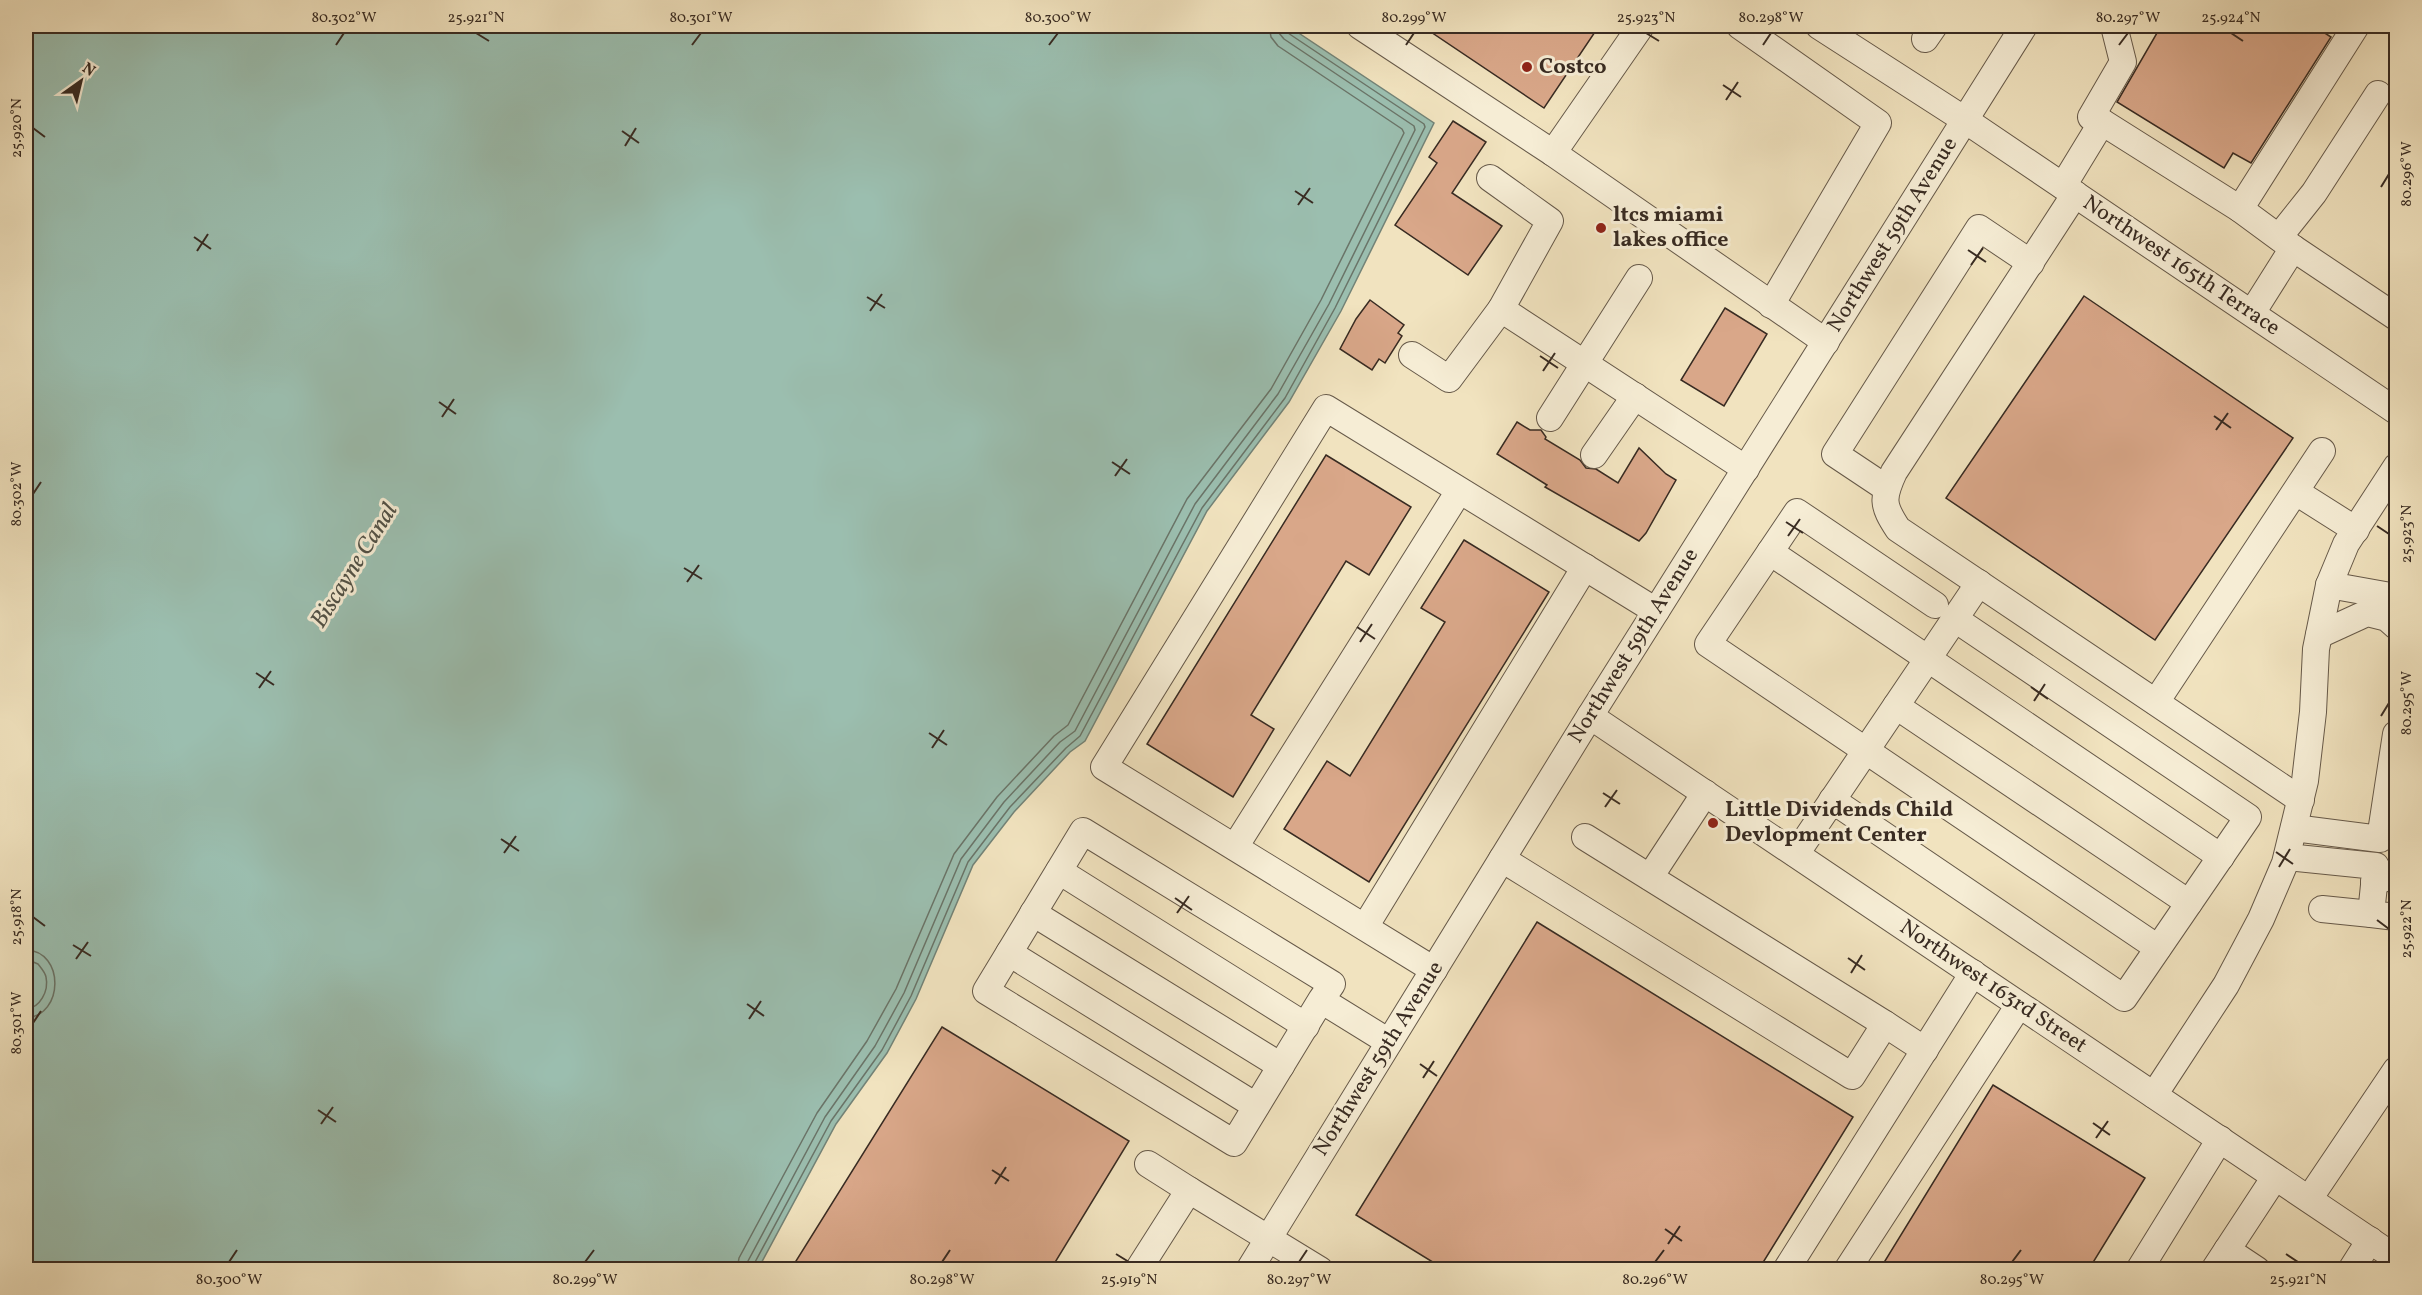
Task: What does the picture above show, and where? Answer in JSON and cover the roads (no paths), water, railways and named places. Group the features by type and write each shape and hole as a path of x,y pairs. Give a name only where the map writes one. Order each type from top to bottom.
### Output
{"street":[{"path":"1360,26 1553,153 1826,342"},
{"path":"1553,153 1641,26"},
{"path":"1740,26 1878,123 1771,305"},
{"name":"Northwest 165th Terrace","path":"1819,26 1965,120 2397,411"},
{"name":"Northwest 59th Avenue","path":"1250,1269 1590,716 2024,26"},
{"path":"2114,26 2123,62 2091,117 2240,209 2286,243 2397,317"},
{"path":"2240,209 2355,26"},
{"path":"2252,313 2286,243 2314,194 2378,94"},
{"path":"2102,122 2031,263 1894,472 1886,488 1886,510 1898,529 2301,800"},
{"path":"1412,355 1449,379 1501,309 1550,221 1490,178"},
{"path":"1886,488 1835,454 1979,228 2031,263"},
{"path":"1550,418 1639,278"},
{"path":"1501,309 1746,469"},
{"path":"1594,455 1635,396"},
{"path":"1434,970 1104,767 1326,408 1656,611"},
{"path":"2156,702 2322,451"},
{"path":"2154,1095 2226,985 2261,919 2287,857 2305,781 2313,712 2316,649 2329,585 2346,544 2397,467"},
{"path":"1235,847 1460,490"},
{"path":"2296,492 2356,530"},
{"path":"1832,800 2124,998 2248,817 1797,512 1708,644 2158,948"},
{"path":"1770,552 2221,857"},
{"path":"1365,927 1585,567"},
{"path":"1796,854 1928,659 1945,612 1979,583"},
{"path":"2329,585 2397,597"},
{"path":"2319,635 2367,613 2387,618 2397,626"},
{"path":"1896,705 2189,903"},
{"name":"Northwest 163rd Street","path":"1590,716 2397,1258"},
{"path":"2371,914 2382,873 2397,734"},
{"path":"1650,877 1705,793"},
{"path":"2294,828 2386,831"},
{"path":"1083,831 1332,984 1234,1143 986,991 1033,913 1083,831"},
{"path":"1586,837 1925,1050"},
{"path":"2287,857 2382,873"},
{"path":"1502,859 1852,1076 1885,1024"},
{"path":"1059,871 1306,1026"},
{"path":"2322,909 2397,917"},
{"path":"1033,913 1281,1065"},
{"path":"1009,953 1256,1106"},
{"path":"1786,1269 1973,974"},
{"path":"1322,1000 1389,1042"},
{"path":"1847,1269 2019,1005"},
{"path":"2309,1199 2397,1070"},
{"path":"2139,1269 2220,1139"},
{"path":"1148,1164 1320,1269"},
{"path":"2258,1269 2221,1260 2275,1177"},
{"path":"1138,1269 1189,1190"},
{"path":"2350,1269 2370,1240"}],"water":[{"name":"Biscayne Canal","path":"26,26 1288,26 1434,123 1341,311 1289,402 1207,511 1085,741 1070,752 1014,812 973,865 916,999 887,1053 836,1124 758,1269 26,1269 26,999 32,988 33,980 26,969"}],"place":[{"name":"Costco","path":"1527,67"},
{"name":"ltcs miami lakes office","path":"1601,228"},
{"name":"Little Dividends Child Devlopment Center","path":"1713,823"}]}
